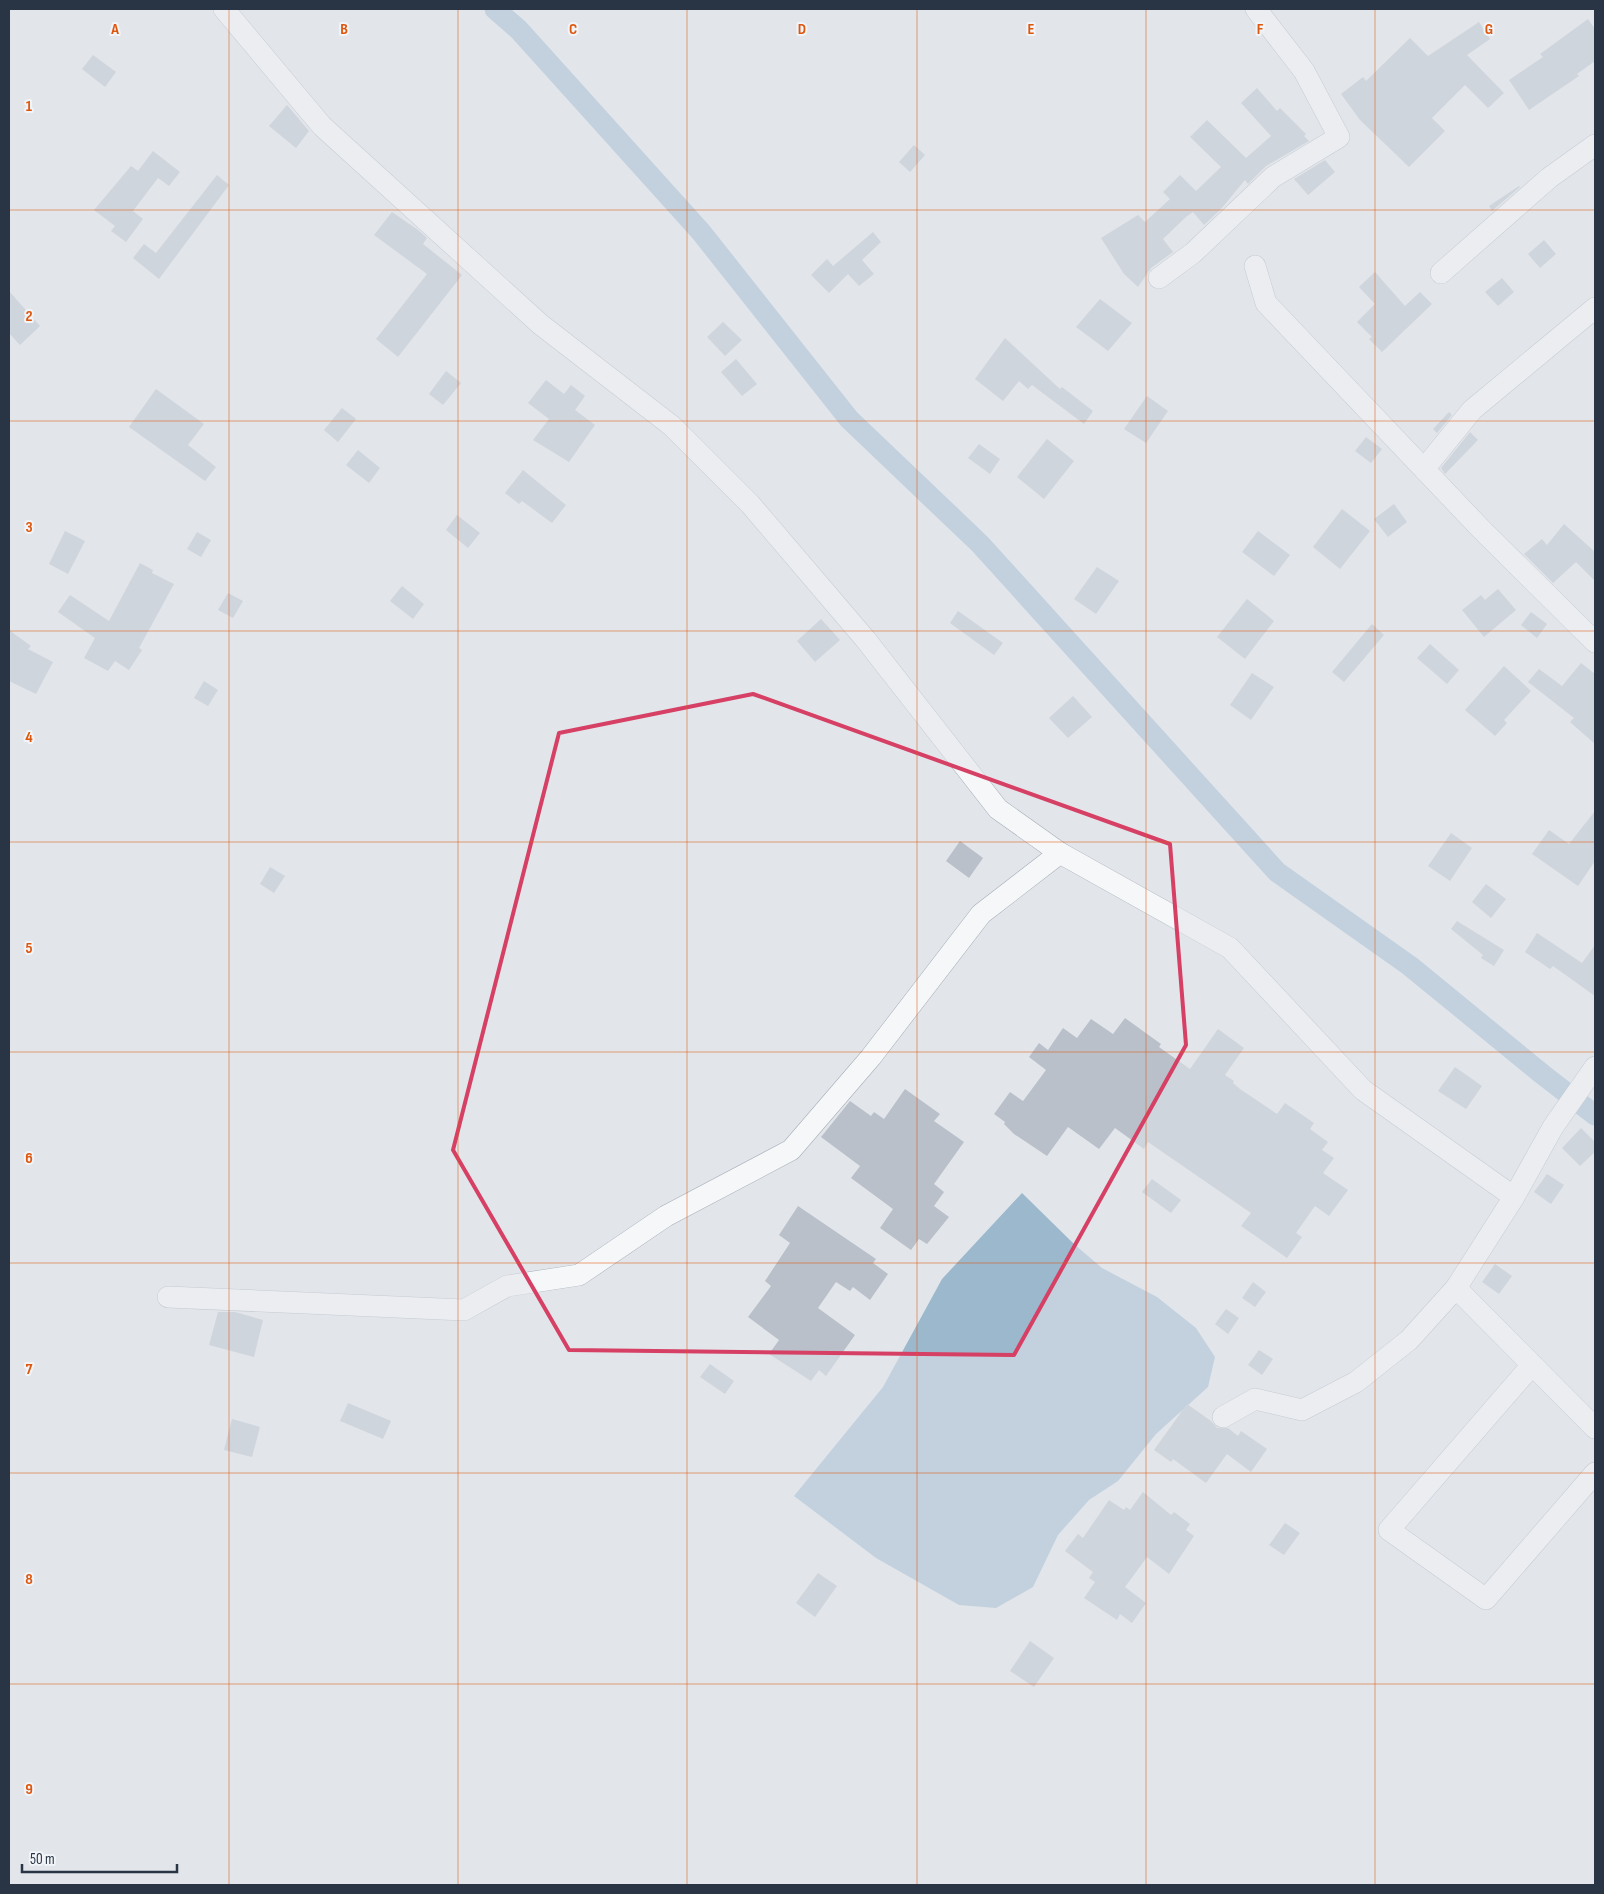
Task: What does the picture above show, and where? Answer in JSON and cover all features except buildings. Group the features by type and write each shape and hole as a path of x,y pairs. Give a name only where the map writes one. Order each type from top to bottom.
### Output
{"street":[{"path":"224,9 322,126 540,324 672,426 750,504 866,640 998,809 1060,853 1230,948 1363,1090 1514,1197"},
{"path":"1159,278 1193,253 1273,177 1339,137 1304,71 1256,9"},
{"path":"1441,273 1549,178 1595,145"},
{"path":"1255,266 1266,303 1424,468 1595,642"},
{"path":"1424,468 1472,410 1595,308"},
{"path":"168,1297 464,1310 507,1286 579,1275 666,1216 791,1150 871,1057 981,914 1060,853"},
{"path":"1223,1417 1255,1399 1302,1410 1356,1382 1409,1340 1456,1288 1514,1197 1553,1127 1595,1067"},
{"path":"1456,1288 1595,1428"},
{"path":"1532,1365 1389,1530 1486,1600 1595,1474"}],"highlighted area":[{"path":"753,694 1170,844 1186,1045 1014,1355 569,1350 453,1150 559,733"}],"water":[{"path":"1022,1193 1074,1244 1102,1268 1157,1297 1196,1328 1215,1357 1208,1387 1156,1434 1118,1481 1089,1500 1058,1535 1033,1587 996,1608 959,1605 876,1558 794,1496 883,1387 942,1279"}],"waterway":[{"path":"495,9 519,30 701,232 849,419 980,544 1277,872 1410,966 1595,1115"}]}
